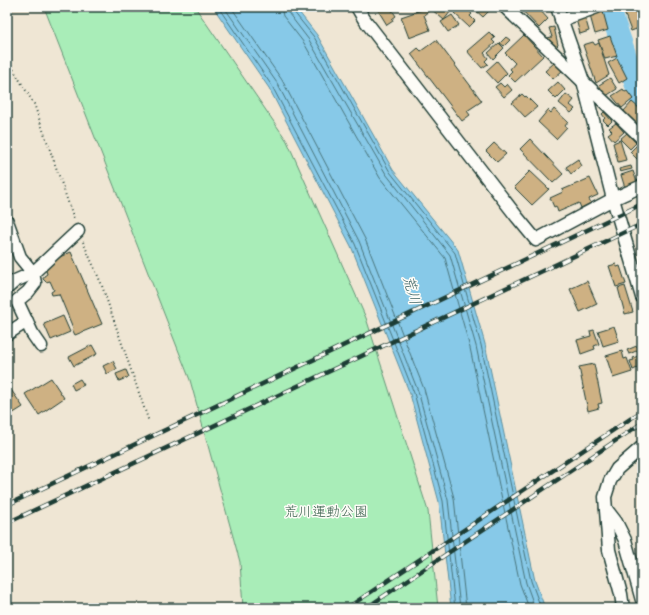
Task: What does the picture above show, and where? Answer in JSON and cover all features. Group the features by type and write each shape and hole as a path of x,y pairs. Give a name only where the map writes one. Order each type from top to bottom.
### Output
{"street":[{"path":"356,7 516,217 536,240 613,199 642,186"},
{"path":"506,7 642,138"},
{"path":"557,7 582,81 613,199 642,297"},
{"path":"561,20 597,7"},
{"path":"7,221 20,257 34,273 35,283 28,292 17,301 32,333 42,346"},
{"path":"7,288 15,281 34,273 78,230"},
{"path":"7,334 27,321"},
{"path":"623,608 622,594 610,550 605,496 617,469 642,447"},
{"path":"606,509 616,522 625,540 642,600"}],"green space":[{"name":"荒川運動公園","path":"44,7 195,7 287,141 366,318 428,511 438,608 243,608 240,562 190,380"}],"water":[{"name":"荒川","path":"213,7 295,7 317,35 393,170 458,250 485,344 535,581 545,608 451,608 439,502 410,394 351,246 269,88"}],"building":[{"path":"376,7 390,7 396,16 392,19 393,21 387,25"},
{"path":"424,7 454,7 444,20 431,9 424,15 430,30 409,38 401,17 421,10"},
{"path":"459,7 465,7 472,14 470,16 475,21 469,27 454,13"},
{"path":"472,7 493,7 483,17"},
{"path":"519,7 539,7 548,19 539,28"},
{"path":"622,7 640,7 642,13 642,27 631,31"},
{"path":"602,8 608,30 595,34 589,12"},
{"path":"452,15 459,25 448,32 441,22"},
{"path":"585,17 589,31 580,34 576,19"},
{"path":"554,27 558,45 556,47 547,38 552,37 549,28"},
{"path":"489,32 495,38 492,40 495,43 484,53 488,58 485,61 488,64 482,68 467,51"},
{"path":"524,35 543,56 515,82 508,75 512,71 510,69 515,63 505,53"},
{"path":"610,36 617,56 605,59 598,40"},
{"path":"506,37 510,40 504,46 500,43"},
{"path":"436,40 482,101 467,111 470,115 462,121 411,54 418,48 421,51"},
{"path":"593,42 595,45 599,43 609,75 596,83 583,45"},
{"path":"499,43 504,48 493,59 488,53"},
{"path":"617,58 627,78 619,83 608,63"},
{"path":"497,61 507,73 497,83 486,71"},
{"path":"554,63 562,71 553,79 545,71"},
{"path":"610,78 617,89 606,96 599,85"},
{"path":"558,82 565,90 556,99 548,91"},
{"path":"500,83 504,87 507,84 512,90 504,97 495,87"},
{"path":"623,89 625,92 627,91 633,99 622,108 612,96"},
{"path":"522,94 537,107 525,117 512,103"},
{"path":"566,94 574,100 570,105 575,109 571,113 559,103"},
{"path":"632,102 639,108 642,119 638,126 623,112"},
{"path":"554,109 568,122 565,126 567,127 556,139 538,122 548,110 551,113"},
{"path":"604,112 612,121 608,125 603,120 605,118 602,114"},
{"path":"616,123 624,132 614,141 608,134 612,131 609,128"},
{"path":"627,133 636,143 630,149 620,139"},
{"path":"530,139 563,174 553,183 520,149"},
{"path":"620,140 626,160 618,162 613,143"},
{"path":"494,143 506,154 497,162 486,151"},
{"path":"637,145 642,149 642,164 630,152"},
{"path":"578,159 582,166 571,174 566,167"},
{"path":"631,166 632,169 620,172 619,169"},
{"path":"530,171 549,189 532,205 514,187"},
{"path":"633,171 637,182 625,188 621,175"},
{"path":"590,178 598,195 589,199 591,203 581,208 579,203 558,212 556,206 554,207 550,198 563,192 562,190"},
{"path":"71,252 102,324 75,335 59,294 52,295 51,292 54,290 50,281 46,282 43,279 47,274 45,267 48,262"},
{"path":"616,264 617,267 620,266 626,284 616,287 609,266"},
{"path":"587,281 597,304 580,312 570,289"},
{"path":"625,286 633,312 625,314 618,288"},
{"path":"63,316 70,332 51,340 44,324"},
{"path":"614,326 619,341 603,346 598,331"},
{"path":"594,330 599,344 594,346 595,349 581,354 577,340 591,336 590,331"},
{"path":"92,345 97,354 74,366 69,357"},
{"path":"639,345 641,349 629,354 627,350"},
{"path":"622,351 624,359 627,358 632,372 613,378 606,356"},
{"path":"642,352 642,366 633,370 630,361 641,355 640,353"},
{"path":"113,361 117,369 107,374 103,366"},
{"path":"594,364 602,403 598,404 599,408 588,411 579,367"},
{"path":"126,370 129,377 119,381 116,374"},
{"path":"51,378 64,398 39,415 25,394"},
{"path":"80,379 84,385 74,390 71,384"},
{"path":"7,384 23,407 7,417"}],"waterway":[{"path":"609,7 642,103"}],"railway":[{"path":"7,505 642,204"},
{"path":"7,523 642,224"},
{"path":"347,608 642,411"},
{"path":"366,608 642,423"}]}
